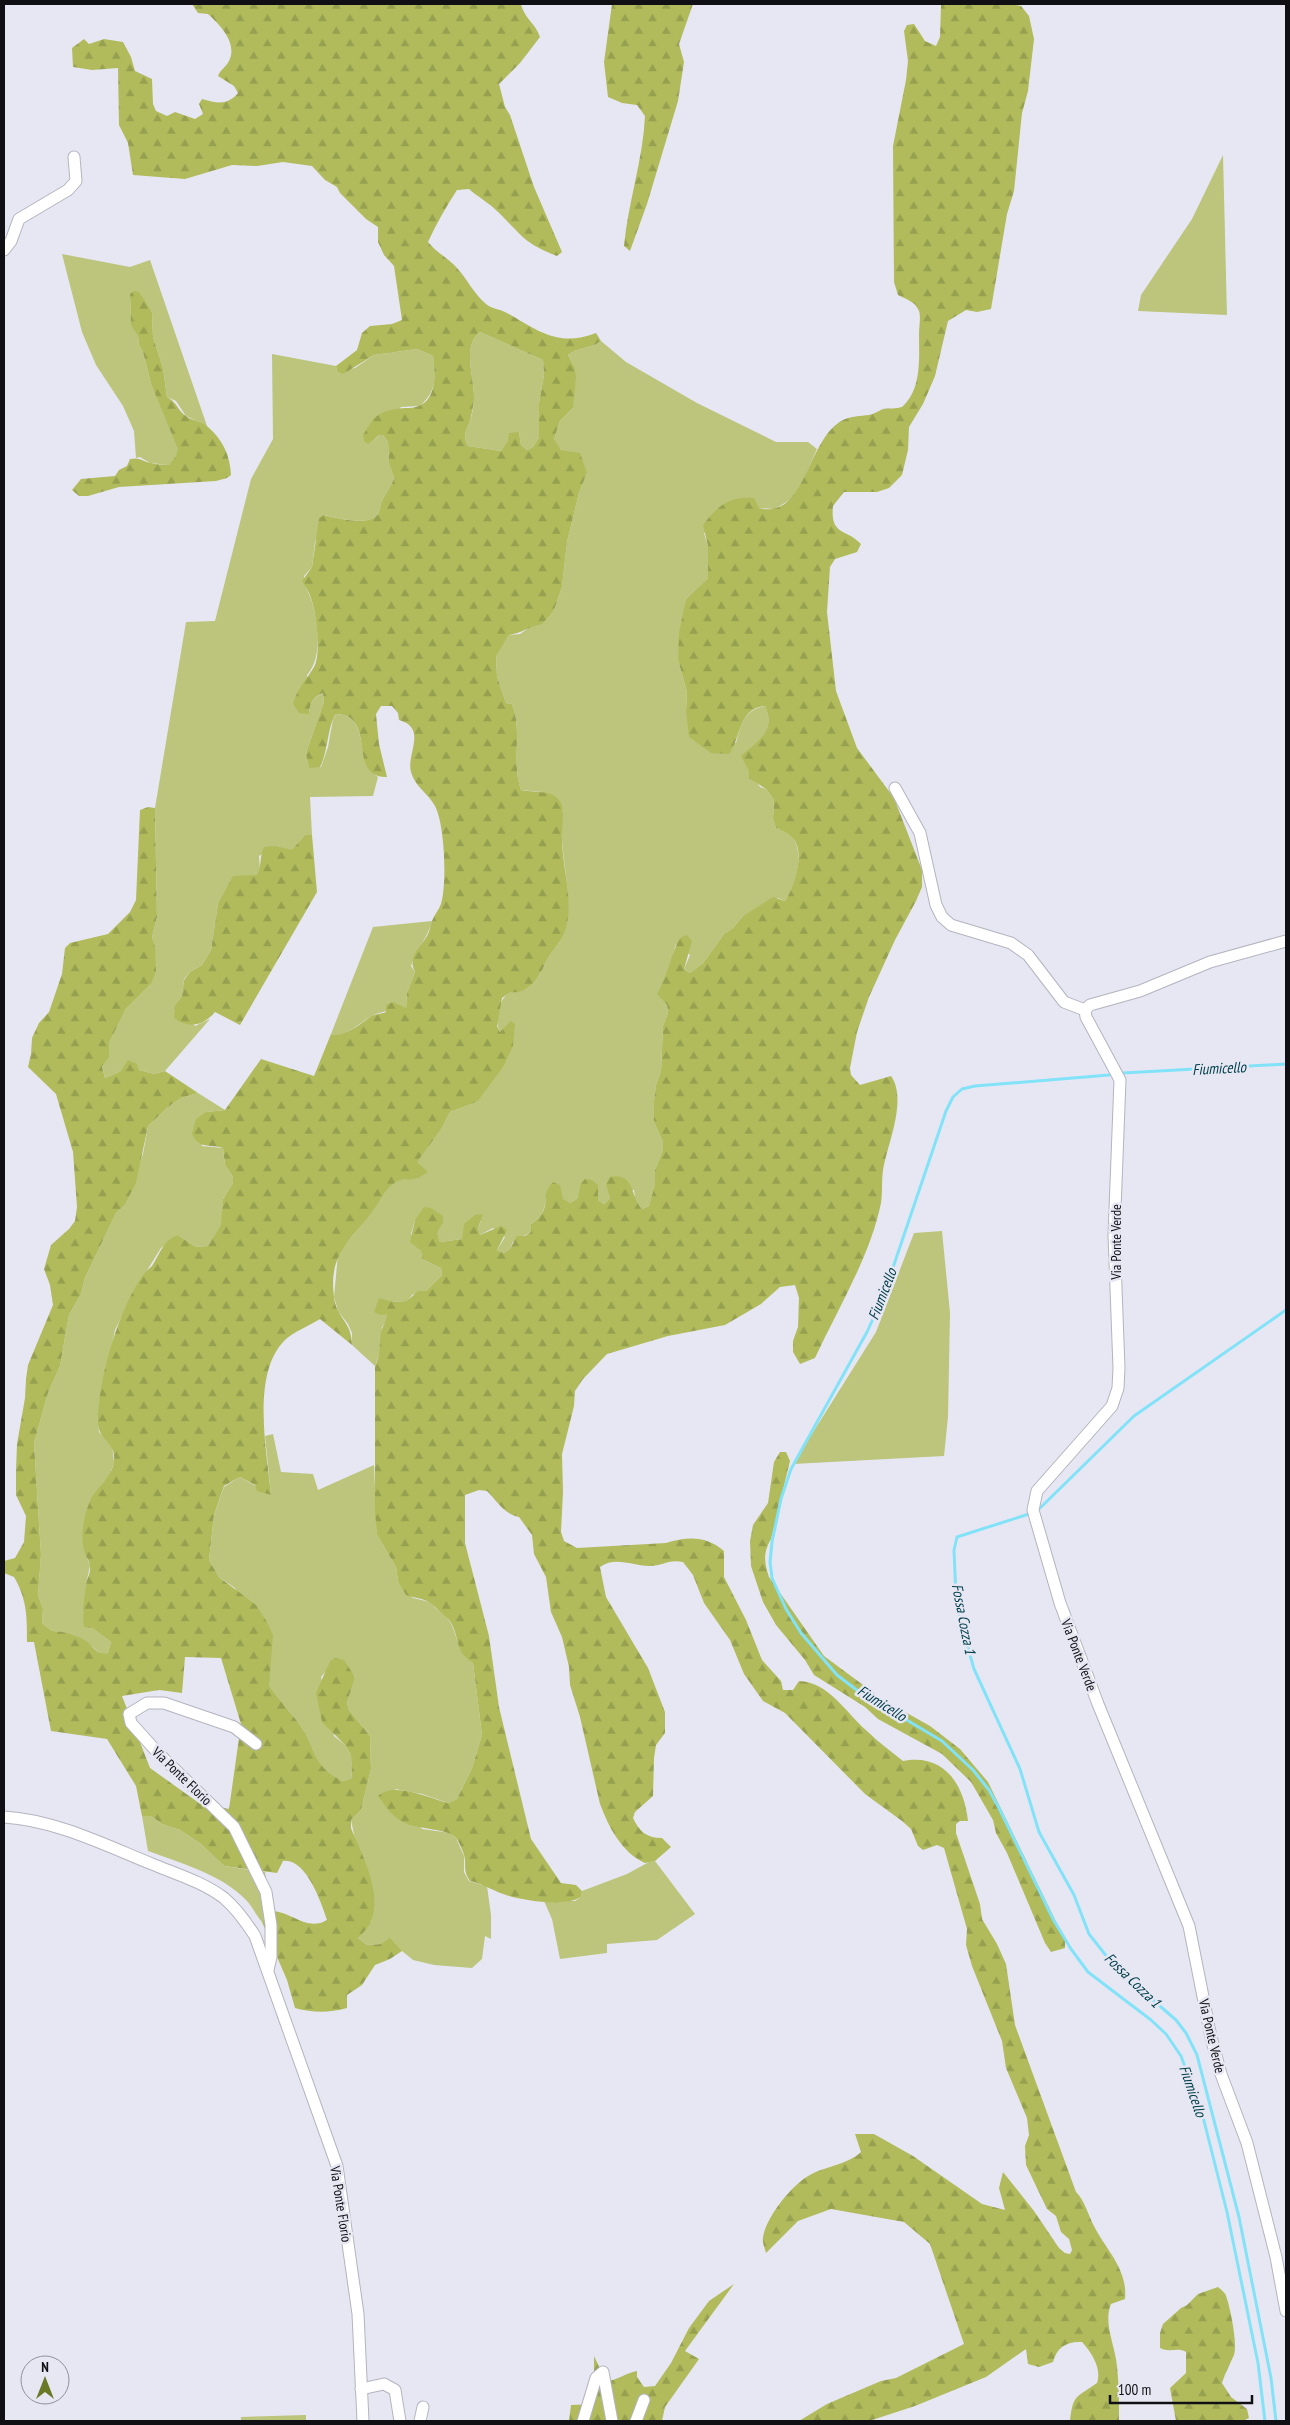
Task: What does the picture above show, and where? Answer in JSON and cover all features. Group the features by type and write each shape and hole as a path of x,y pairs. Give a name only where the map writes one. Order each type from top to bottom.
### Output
{"street":[{"path":"4,250 11,241 19,219 68,190 79,181 74,156"},
{"path":"895,788 920,833 936,905 942,917 951,925 1011,944 1028,955 1064,1002 1085,1010 1090,1005 1140,991 1210,962 1286,941"},
{"name":"Via Ponte Verde","path":"1085,1010 1086,1017 1120,1080 1114,1235 1119,1368 1118,1388 1112,1406 1037,1490 1033,1510 1060,1603 1098,1704 1189,1926 1220,2074 1247,2143 1276,2257 1286,2311"},
{"name":"Via Ponte Florio","path":"256,1744 234,1726 164,1703 146,1703 129,1714 131,1723 158,1753 234,1827 266,1892 271,1957 268,1970"},
{"name":"Via Ponte Florio","path":"4,1817 38,1822 72,1833 203,1885 224,1898 242,1916 255,1936 337,2166 358,2314 362,2421"},
{"path":"583,2421 596,2378 603,2372 612,2421"},
{"path":"361,2389 384,2384 395,2390 400,2421"},
{"path":"636,2421 644,2400"},
{"path":"420,2421 423,2407"}],"green space":[{"path":"192,4 521,4 540,37 520,63 499,84 505,107 510,115 534,187 562,252 557,256 537,247 518,232 494,208 469,189 457,190 428,242 457,268 488,306 504,312 548,335 570,339 596,333 601,341 568,355 574,366 576,377 573,408 560,421 554,439 561,450 580,453 587,473 579,493 567,542 562,587 554,610 542,624 509,635 496,656 497,676 506,703 512,704 515,714 517,725 517,769 521,790 547,793 557,797 562,805 563,851 569,902 566,926 562,938 540,975 532,984 522,991 510,992 502,998 497,1026 500,1032 511,1021 515,1024 513,1046 503,1067 477,1102 450,1112 442,1128 417,1162 428,1172 416,1179 398,1181 389,1187 375,1208 350,1238 338,1258 333,1282 335,1304 347,1325 352,1345 320,1319 287,1338 274,1356 267,1373 264,1393 265,1436 271,1495 257,1491 255,1485 240,1477 224,1486 214,1515 209,1560 219,1577 256,1605 267,1622 273,1635 269,1685 306,1734 319,1762 324,1769 343,1781 352,1778 351,1755 345,1745 322,1722 316,1693 330,1661 335,1658 344,1660 355,1677 347,1703 349,1710 370,1736 371,1769 361,1810 351,1820 351,1828 369,1872 374,1896 374,1908 370,1924 358,1938 367,1945 381,1944 390,1938 402,1951 390,1959 375,1965 362,1985 347,1995 347,2008 327,2012 295,2008 287,1980 262,1922 272,1911 280,1912 306,1923 320,1923 327,1920 317,1893 305,1874 299,1866 283,1861 277,1873 224,1866 201,1844 180,1830 162,1824 151,1816 142,1816 136,1786 107,1739 51,1731 34,1642 27,1642 26,1616 22,1593 14,1577 4,1573 4,1561 15,1558 24,1542 26,1516 16,1495 17,1444 25,1398 28,1365 53,1305 50,1285 44,1269 51,1245 75,1221 77,1207 73,1152 56,1094 28,1067 32,1038 39,1023 49,1012 62,974 65,948 70,943 108,934 130,912 136,900 140,810 148,807 155,808 157,917 152,937 155,946 156,971 151,984 126,1009 109,1043 109,1058 102,1066 105,1078 121,1071 128,1060 137,1064 139,1070 154,1074 165,1071 198,1093 181,1098 168,1107 148,1126 136,1183 124,1206 116,1213 85,1278 81,1294 69,1315 60,1366 48,1393 34,1443 41,1555 38,1595 43,1609 42,1623 52,1631 82,1639 100,1653 108,1653 111,1642 92,1628 84,1627 84,1601 90,1570 84,1550 83,1532 84,1519 90,1501 111,1472 114,1460 112,1449 101,1434 98,1424 101,1387 111,1346 126,1305 162,1248 169,1240 178,1235 196,1247 208,1246 221,1225 223,1199 233,1183 233,1177 225,1165 223,1148 201,1144 192,1134 196,1119 206,1112 225,1110 261,1059 314,1076 331,1034 341,1034 357,1027 372,1016 386,1012 386,1005 393,1002 406,1008 407,993 415,972 413,957 428,934 443,895 444,855 441,827 435,806 415,782 411,772 410,765 414,742 412,729 408,724 399,720 398,713 392,706 381,706 376,714 379,744 387,777 375,775 368,768 364,758 356,724 349,717 336,714 331,724 325,754 320,767 309,768 306,755 324,702 323,693 313,701 309,714 299,713 293,704 299,689 314,667 318,651 316,618 308,590 302,581 312,567 319,518 324,515 360,521 374,518 378,514 381,503 394,478 389,463 388,442 383,435 379,435 368,444 364,441 363,435 372,421 383,412 419,406 430,396 433,389 433,356 417,349 374,355 343,374 337,371 336,366 357,350 362,333 370,326 392,324 402,320 394,266 384,255 378,242 378,227 366,219 340,193 337,187 325,180 312,166 283,162 257,166 232,165 185,179 133,175 128,143 119,125 118,68 92,70 73,67 72,48 84,39 89,44 104,39 123,42 131,57 135,71 152,79 153,104 156,111 167,116 175,112 195,119 203,114 199,104 202,99 212,102 226,102 238,93 234,86 218,76 228,63 231,54 231,48 226,35 218,23 208,14 198,13","holes":["480,332 543,360 544,375 539,403 539,437 533,447 527,450 521,445 519,432 509,433 508,441 501,451 468,446 466,442 465,434 474,399 470,363 471,346 474,338","185,1657 221,1658 241,1724 229,1809 199,1803 150,1768 122,1696 159,1690 182,1693"]},
{"path":"612,4 693,4 679,44 684,62 678,101 647,204 630,251 624,246 644,132 645,116 637,105 622,103 608,97 604,62"},
{"path":"1012,4 1021,6 1029,16 1034,39 1028,91 1022,113 1014,191 1007,214 991,309 977,312 966,310 948,321 935,376 923,404 909,427 908,450 902,475 889,488 877,492 844,492 833,506 834,522 837,527 861,544 857,552 835,559 830,567 827,612 836,691 857,748 894,798 922,870 922,887 869,997 857,1032 850,1068 851,1075 860,1085 891,1076 897,1096 897,1108 883,1170 881,1203 876,1223 861,1263 815,1358 800,1364 793,1352 793,1341 798,1327 799,1298 795,1285 780,1287 761,1304 725,1325 668,1336 607,1354 583,1379 575,1391 574,1406 562,1454 561,1532 564,1541 577,1548 666,1543 690,1538 711,1542 718,1546 724,1551 724,1577 746,1620 762,1660 781,1681 783,1690 793,1690 799,1681 819,1687 837,1700 876,1739 903,1761 917,1760 930,1762 941,1767 956,1784 966,1807 968,1821 960,1821 956,1824 956,1833 980,1904 982,1919 1006,1964 1015,2025 1076,2192 1120,2269 1123,2278 1125,2299 1111,2304 1108,2319 1117,2366 1119,2421 1070,2421 1074,2401 1080,2394 1097,2383 1098,2378 1097,2367 1092,2356 1082,2342 1077,2342 1063,2346 1057,2352 1053,2362 1039,2367 1028,2364 1026,2349 986,2377 915,2406 869,2421 799,2421 827,2404 881,2381 896,2378 964,2344 930,2244 904,2222 831,2209 798,2221 766,2253 763,2242 765,2230 779,2205 792,2189 805,2178 855,2157 861,2152 855,2134 874,2134 913,2156 982,2204 1005,2210 999,2188 1003,2172 1034,2211 1059,2248 1065,2253 1070,2254 1072,2250 1069,2239 1061,2232 1056,2216 1047,2209 1026,2165 1025,2146 1029,2135 1027,2118 1006,2068 1002,2041 972,1966 966,1945 967,1929 944,1848 937,1845 923,1850 918,1846 911,1829 865,1794 785,1713 763,1701 744,1674 730,1640 704,1603 693,1575 683,1562 673,1561 643,1566 624,1562 612,1562 600,1567 606,1597 648,1668 665,1712 665,1733 656,1745 654,1758 653,1796 635,1812 633,1818 644,1833 652,1837 662,1838 671,1847 655,1861 645,1863 629,1852 617,1838 607,1821 600,1804 580,1717 570,1685 569,1667 562,1637 551,1612 546,1577 534,1554 532,1535 519,1517 501,1507 487,1491 479,1490 465,1495 465,1543 489,1636 499,1707 531,1839 561,1883 576,1885 582,1891 581,1897 566,1902 526,1900 509,1896 470,1881 466,1873 463,1851 453,1835 400,1821 378,1796 393,1790 402,1790 448,1803 457,1799 472,1768 482,1735 473,1663 462,1654 453,1626 449,1620 429,1602 406,1595 398,1581 396,1567 377,1535 375,1512 375,1366 387,1314 380,1315 374,1312 379,1298 393,1302 407,1301 418,1291 426,1291 442,1275 441,1268 422,1259 421,1251 410,1242 415,1220 424,1207 431,1208 443,1216 443,1223 438,1232 440,1242 462,1239 464,1224 475,1215 483,1214 478,1228 480,1235 501,1226 507,1230 497,1250 504,1253 510,1249 517,1236 525,1236 531,1232 531,1224 543,1212 546,1193 553,1182 560,1185 563,1199 570,1203 577,1199 580,1185 585,1179 592,1180 598,1185 598,1200 604,1204 610,1198 606,1184 610,1177 618,1176 628,1182 642,1209 649,1206 655,1185 655,1170 663,1150 663,1142 654,1122 654,1100 656,1085 661,1071 663,1026 668,1013 667,1005 657,994 680,938 687,935 692,941 684,969 690,973 703,963 724,934 733,928 743,916 773,897 785,901 792,888 797,871 798,847 791,836 776,828 773,819 774,800 766,789 749,778 749,771 741,756 759,740 767,729 768,715 765,706 756,708 745,718 729,754 711,753 689,737 686,711 687,692 678,660 679,633 686,599 708,578 708,546 703,525 714,512 724,504 737,499 754,498 759,508 775,508 787,502 797,490 821,443 831,430 843,420 849,418 871,415 883,409 902,407 913,392 919,363 920,316 916,305 898,295 894,282 893,146 908,61 904,31 907,25 914,24 925,41 936,46 940,37 941,5"},
{"path":"1223,155 1227,315 1138,311 1141,295 1192,219"},
{"path":"62,254 130,267 150,260 207,426 186,416 176,401 167,397 163,368 153,337 152,312 141,297 130,300 131,320 143,352 151,384 179,449 177,456 169,465 150,463 140,457 136,458 134,431 123,406 96,365 82,332"},
{"path":"134,291 139,292 152,312 153,337 163,368 167,397 188,418 206,425 218,437 227,454 231,475 216,481 119,487 88,496 79,496 72,490 81,479 115,476 119,470 127,466 130,459 169,465 176,456 178,449 151,384 138,336 131,325 130,294"},
{"path":"480,332 543,360 544,375 539,403 539,437 533,447 527,450 521,445 519,432 501,451 468,446 466,442 465,434 474,401 470,363 471,346 474,338"},
{"path":"601,341 626,362 697,403 776,442 808,442 817,449 800,488 791,499 775,509 759,508 704,533 708,546 708,578 686,599 678,660 687,692 686,711 736,743 744,719 752,711 765,706 769,722 767,729 760,740 742,756 760,787 766,789 774,800 773,819 776,828 790,834 795,841 798,849 798,868 793,886 785,901 778,898 743,916 733,928 724,934 703,963 690,973 684,969 690,955 676,944 665,981 658,994 667,1005 668,1013 663,1026 661,1071 656,1085 654,1100 654,1122 663,1142 663,1150 655,1170 656,1185 649,1206 642,1209 636,1204 634,1190 609,1191 610,1198 604,1204 598,1200 598,1186 580,1185 577,1199 570,1203 546,1195 543,1212 531,1224 531,1232 513,1242 510,1249 504,1253 497,1250 505,1237 493,1228 480,1235 478,1228 481,1221 462,1239 440,1242 437,1236 438,1229 415,1220 411,1234 421,1251 422,1259 441,1268 442,1275 426,1291 412,1295 408,1301 393,1302 387,1314 387,1321 382,1327 381,1349 375,1366 352,1345 352,1333 338,1311 334,1297 338,1254 376,1206 385,1189 398,1180 414,1179 419,1167 416,1162 442,1128 450,1112 477,1102 500,1032 497,1016 500,1004 510,991 522,991 532,985 561,939 566,923 568,900 562,836 563,810 542,792 521,790 517,769 517,725 515,714 512,704 506,703 497,676 496,655 509,635 520,634 554,610 562,587 567,542 579,493 587,473 557,446 554,439 560,421 573,408 574,366 568,355"},
{"path":"417,349 433,356 434,383 430,395 420,406 401,407 374,440 379,435 383,435 388,442 389,462 394,478 381,503 379,513 374,518 360,521 325,515 315,542 312,567 304,576 314,611 318,640 315,659 307,675 309,714 313,701 323,693 324,702 306,755 309,767 321,767 328,747 333,719 336,714 347,716 354,722 366,760 370,769 378,777 373,796 310,797 312,835 305,835 292,851 277,846 259,856 260,870 257,876 233,877 218,903 211,950 202,965 190,972 184,979 182,996 175,1005 195,1026 210,1019 165,1071 154,1074 139,1070 121,1071 105,1078 102,1065 109,1058 109,1043 126,1009 151,984 155,946 152,937 157,917 155,808 186,622 215,621 251,479 273,439 272,354 336,366 337,371 355,368 374,355"},
{"path":"305,835 312,835 317,892 240,1025 215,1012 201,1023 190,1025 174,1018 175,1005 182,996 184,980 190,972 202,965 211,950 218,903 233,876 257,875 264,847 277,846 292,850"},
{"path":"432,921 411,966 415,972 407,993 406,1008 375,1014 347,1032 336,1035 331,1034 373,927"},
{"path":"198,1093 225,1110 206,1112 202,1146 223,1148 225,1165 233,1177 233,1183 223,1199 222,1225 208,1246 196,1247 178,1235 161,1248 136,1288 115,1330 109,1360 106,1365 98,1424 99,1432 112,1445 114,1462 110,1475 96,1491 84,1549 90,1566 83,1614 92,1628 111,1642 108,1653 101,1653 81,1639 52,1631 42,1623 43,1609 38,1595 41,1555 34,1443 48,1393 60,1366 69,1315 81,1294 85,1278 116,1213 124,1206 143,1154 148,1126 168,1107 181,1098"},
{"path":"942,1231 950,1313 948,1417 944,1456 793,1464 876,1332 914,1233"},
{"path":"273,1434 281,1472 313,1474 318,1490 374,1465 377,1535 396,1567 398,1581 413,1598 430,1602 448,1619 463,1655 473,1663 482,1735 472,1768 457,1799 448,1803 422,1794 395,1789 422,1829 451,1833 456,1838 464,1856 464,1872 469,1881 487,1886 491,1915 491,1939 485,1936 482,1959 472,1968 434,1965 413,1960 402,1951 381,1944 367,1945 358,1938 372,1920 351,1820 361,1810 371,1769 370,1736 349,1710 347,1703 355,1676 330,1661 327,1670 321,1677 334,1736 345,1745 351,1755 352,1778 343,1781 324,1769 315,1756 306,1734 269,1685 268,1677 235,1588 219,1577 209,1560 214,1515 224,1487 240,1477 271,1495 265,1436"},
{"path":"780,1452 786,1452 790,1461 766,1553 765,1562 769,1577 824,1656 882,1699 930,1726 960,1749 988,1782 1065,1940 1065,1948 1051,1952 1045,1943 1007,1853 996,1833 993,1820 971,1782 942,1754 878,1719 865,1707 814,1675 805,1660 776,1625 763,1602 751,1566 750,1541 753,1525 768,1503 774,1462"},
{"path":"142,1816 151,1816 162,1824 180,1830 201,1844 224,1866 265,1872 272,1911 262,1922 246,1900 225,1883 200,1870 148,1851"},
{"path":"655,1861 695,1914 657,1940 607,1944 607,1953 560,1959 552,1919 544,1901 575,1901 581,1897 582,1891"},
{"path":"734,2284 685,2351 699,2359 665,2407 662,2421 569,2421 571,2405 594,2404 594,2356 606,2381 614,2380 637,2371 637,2377 644,2387 655,2386 671,2363 689,2328 709,2301"},
{"path":"1218,2287 1225,2293 1228,2301 1235,2343 1234,2355 1222,2383 1231,2397 1247,2409 1249,2418 1243,2421 1176,2421 1170,2388 1186,2373 1186,2352 1160,2348 1160,2333 1163,2324 1198,2294"},
{"path":"306,2415 306,2421 241,2421 241,2417"}],"waterway":[{"name":"Fiumicello","path":"1123,1073 1286,1064"},
{"name":"Fiumicello","path":"1109,1075 975,1086 962,1089 953,1097 946,1111 883,1297 867,1332 791,1469 781,1499 770,1562 772,1578 786,1609 801,1633 837,1675 858,1691 942,1741 973,1770 989,1790 999,1808 1053,1919 1071,1949 1088,1972 1151,2020 1166,2034 1181,2056 1202,2113 1227,2212 1258,2363 1265,2421"},
{"name":"Fossa Cozza 1","path":"1037,1511 1134,1416 1286,1310"},
{"name":"Fossa Cozza 1","path":"1029,1514 957,1537 954,1550 956,1598 964,1634 974,1669 1020,1769 1039,1832 1074,1895 1089,1934 1115,1967 1176,2020 1186,2033 1197,2055 1239,2217 1271,2378 1276,2421"}]}
